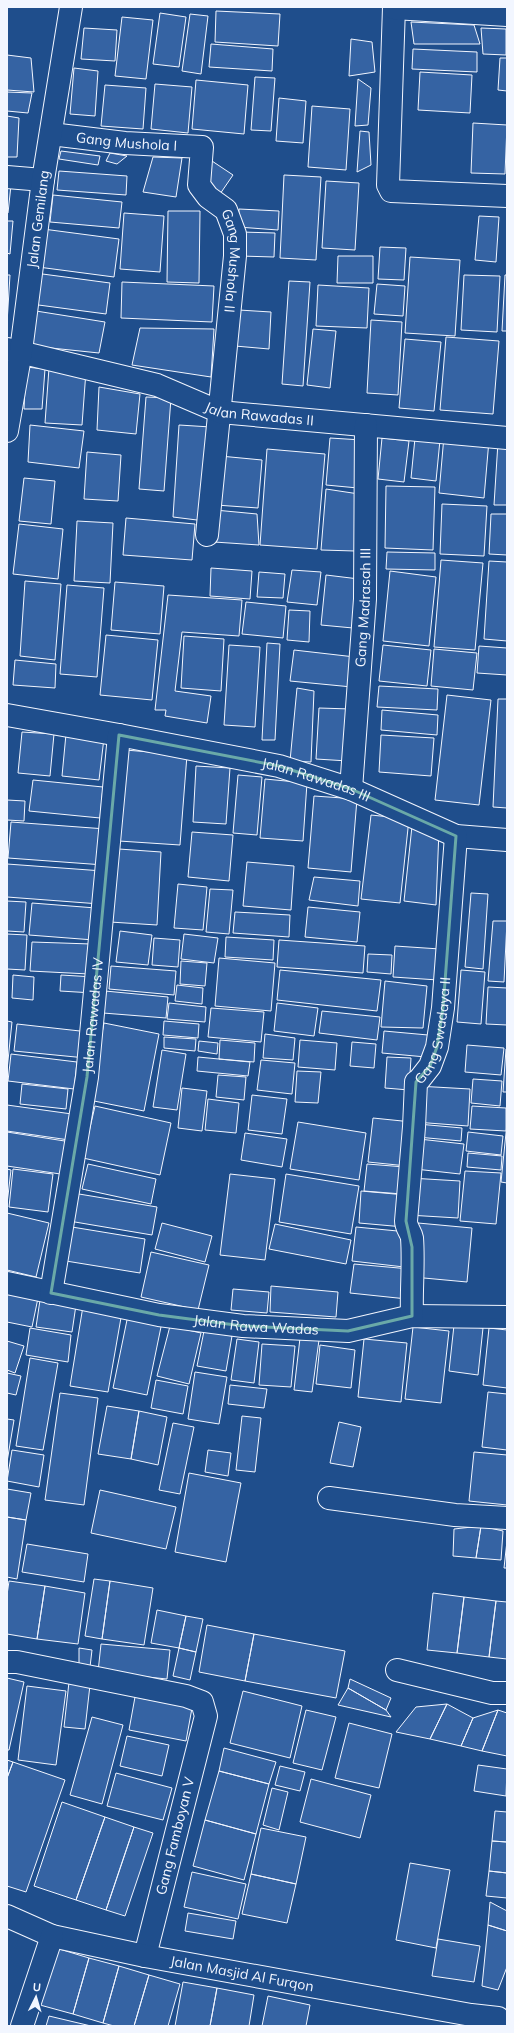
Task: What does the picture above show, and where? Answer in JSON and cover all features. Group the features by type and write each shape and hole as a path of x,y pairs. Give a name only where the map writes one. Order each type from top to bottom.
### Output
{"street":[{"name":"Jalan Gemilang","path":"7,431 14,350 71,7"},
{"path":"507,15 394,7 388,177 388,185 391,190 507,196"},
{"name":"Gang Mushola I","path":"51,134 125,143 202,147"},
{"name":"Gang Mushola II","path":"202,147 198,184 208,197 226,210 235,234 235,256 220,412"},
{"path":"7,177 43,180"},
{"name":"Jalan Rawadas II","path":"14,350 157,385 220,412 507,438"},
{"path":"207,535 220,412"},
{"name":"Gang Madrasah III","path":"351,789 364,599 366,425"},
{"path":"7,715 120,735"},
{"name":"Jalan Rawadas III","path":"120,735 279,766 351,789 456,836 507,840"},
{"name":"Jalan Rawadas IV","path":"51,1293 87,1078 120,735"},
{"name":"Gang Swadaya II","path":"412,1316 412,1247 411,1235 406,1229 406,1221 414,1127 416,1082 420,1080 430,1066 438,1039 443,1008 456,836"},
{"name":"Jalan Rawa Wadas","path":"7,1283 159,1315 243,1326 348,1331 412,1316 507,1317"},
{"path":"329,1498 455,1515 507,1518"},
{"name":"Gang Famboyan V","path":"7,1662 17,1662 186,1696 202,1702 206,1716 145,1956"},
{"path":"397,1670 492,1693 507,1693"},
{"name":"Jalan Masjid Al Furqon","path":"7,1916 52,1936 145,1956 469,2020 502,2021"},
{"path":"22,2026 52,1936"}],"highlighted area":[{"path":"119,735 279,766 351,789 456,836 443,1008 437,1047 430,1066 416,1082 406,1221 412,1247 412,1316 348,1331 243,1326 159,1315 51,1293 87,1077"}],"building":[{"path":"216,11 280,14 278,46 215,42"},
{"path":"160,13 186,17 179,67 153,64"},
{"path":"190,14 208,16 201,74 182,71"},
{"path":"122,17 153,20 146,79 115,76"},
{"path":"411,22 474,25 480,44 414,44"},
{"path":"84,28 117,30 115,61 81,59"},
{"path":"481,28 506,29 506,55 483,54"},
{"path":"351,39 372,42 375,72 349,76"},
{"path":"211,44 273,49 272,71 209,67"},
{"path":"413,49 477,52 477,72 412,69"},
{"path":"7,55 31,58 34,92 7,90"},
{"path":"500,58 507,58 507,91 498,90"},
{"path":"74,68 98,71 95,116 70,114"},
{"path":"420,72 472,75 470,113 418,110"},
{"path":"255,77 275,78 271,131 251,130"},
{"path":"358,79 371,88 368,125 355,126"},
{"path":"196,80 248,85 244,134 192,129"},
{"path":"155,84 192,87 188,133 151,129"},
{"path":"105,85 146,88 143,129 101,126"},
{"path":"7,92 32,93 28,113 7,111"},
{"path":"279,98 306,101 303,143 276,141"},
{"path":"312,106 350,109 346,170 308,167"},
{"path":"7,116 19,118 17,157 7,157"},
{"path":"473,123 507,125 505,174 471,173"},
{"path":"360,131 369,132 371,165 357,172"},
{"path":"61,151 100,156 98,165 59,159"},
{"path":"110,153 127,156 117,164 106,161"},
{"path":"153,157 182,158 176,197 143,192"},
{"path":"212,161 233,175 220,194 204,180"},
{"path":"59,171 127,176 126,195 57,190"},
{"path":"284,175 321,177 316,260 280,258"},
{"path":"326,181 359,183 355,250 322,248"},
{"path":"7,185 11,185 8,213 7,213"},
{"path":"53,195 122,202 119,228 50,222"},
{"path":"239,209 279,211 278,230 238,227"},
{"path":"168,211 200,211 199,283 167,282"},
{"path":"124,213 164,216 160,272 120,269"},
{"path":"479,216 499,217 496,262 475,260"},
{"path":"7,221 13,221 10,254 7,253"},
{"path":"43,229 119,239 114,277 38,267"},
{"path":"241,232 275,233 274,257 240,256"},
{"path":"380,247 406,248 404,280 378,279"},
{"path":"338,256 373,256 373,283 337,283"},
{"path":"410,257 460,260 455,336 405,333"},
{"path":"35,273 110,283 106,314 31,304"},
{"path":"7,275 10,275 7,323"},
{"path":"464,275 500,276 497,332 461,330"},
{"path":"505,275 507,275 507,331 502,331"},
{"path":"289,281 310,282 303,386 282,384"},
{"path":"122,282 214,286 212,322 121,318"},
{"path":"377,284 405,286 403,316 374,314"},
{"path":"318,285 369,288 367,328 316,326"},
{"path":"239,310 271,312 269,349 235,346"},
{"path":"36,311 105,322 99,353 32,346"},
{"path":"371,320 402,322 398,395 367,393"},
{"path":"140,328 214,329 211,377 132,365"},
{"path":"313,329 336,331 330,388 307,385"},
{"path":"446,337 499,341 493,414 440,410"},
{"path":"405,339 441,342 434,411 399,408"},
{"path":"26,367 45,369 42,409 24,409"},
{"path":"49,368 86,371 82,425 45,423"},
{"path":"99,387 140,394 136,434 97,430"},
{"path":"146,397 171,398 164,491 139,489"},
{"path":"30,425 84,431 79,468 28,462"},
{"path":"179,425 211,427 205,521 173,517"},
{"path":"444,436 489,440 484,498 439,493"},
{"path":"330,438 362,440 358,488 326,485"},
{"path":"382,438 409,441 404,482 378,479"},
{"path":"415,438 440,440 436,481 411,478"},
{"path":"498,442 507,443 507,505 494,505"},
{"path":"267,449 325,454 317,549 260,545"},
{"path":"87,452 121,455 118,501 84,499"},
{"path":"220,456 262,460 258,508 216,505"},
{"path":"24,478 55,481 51,524 19,521"},
{"path":"386,486 435,487 433,550 385,548"},
{"path":"326,489 359,494 355,551 321,550"},
{"path":"442,504 487,506 484,556 440,554"},
{"path":"215,510 257,514 259,545 214,542"},
{"path":"491,514 507,514 507,555 489,554"},
{"path":"126,518 195,524 192,560 123,555"},
{"path":"77,521 113,523 110,583 74,581"},
{"path":"19,524 63,529 58,579 13,574"},
{"path":"387,552 435,553 435,570 386,569"},
{"path":"441,560 483,563 475,650 434,647"},
{"path":"489,561 507,562 507,641 484,639"},
{"path":"211,568 252,571 250,599 210,596"},
{"path":"292,570 321,572 317,605 287,602"},
{"path":"390,571 436,577 429,646 383,641"},
{"path":"259,572 285,574 283,598 257,597"},
{"path":"326,575 359,579 353,628 321,625"},
{"path":"25,581 61,584 55,660 20,656"},
{"path":"115,582 164,586 160,634 111,630"},
{"path":"67,585 104,588 97,677 60,674"},
{"path":"168,595 242,600 239,636 182,632 175,691 211,696 207,723 165,716 166,710 155,710"},
{"path":"246,602 286,606 283,638 242,634"},
{"path":"289,610 310,611 309,642 287,640"},
{"path":"106,635 158,640 152,700 100,695"},
{"path":"184,636 224,639 221,691 181,688"},
{"path":"267,643 280,644 275,740 262,740"},
{"path":"229,645 260,647 255,727 224,725"},
{"path":"383,645 431,650 427,686 379,681"},
{"path":"479,646 507,648 507,675 477,673"},
{"path":"434,649 477,653 473,690 431,686"},
{"path":"294,650 355,657 352,687 290,681"},
{"path":"15,660 56,664 55,688 13,685"},
{"path":"379,686 438,689 437,710 377,707"},
{"path":"297,688 314,691 311,762 290,761"},
{"path":"447,695 491,700 479,805 435,800"},
{"path":"498,699 507,699 507,808 493,807"},
{"path":"319,708 351,709 348,761 316,759"},
{"path":"382,710 438,715 437,735 381,730"},
{"path":"22,732 54,734 50,776 18,773"},
{"path":"66,734 104,738 99,780 62,776"},
{"path":"381,735 434,738 431,776 379,772"},
{"path":"125,750 187,755 180,845 119,841"},
{"path":"196,766 230,768 226,824 193,822"},
{"path":"238,775 262,777 257,835 233,833"},
{"path":"265,779 307,783 303,841 260,838"},
{"path":"33,780 103,787 100,818 29,811"},
{"path":"314,796 357,799 351,872 308,868"},
{"path":"7,800 25,801 24,821 7,820"},
{"path":"371,815 409,819 400,903 361,899"},
{"path":"11,822 106,829 104,865 8,858"},
{"path":"412,826 439,830 436,905 404,901"},
{"path":"192,832 233,835 229,881 188,877"},
{"path":"119,849 161,852 157,925 110,922"},
{"path":"247,862 294,866 291,910 243,906"},
{"path":"7,864 103,871 100,904 7,897"},
{"path":"314,877 360,881 358,906 309,900"},
{"path":"178,884 207,887 203,930 174,928"},
{"path":"210,889 233,890 229,934 206,932"},
{"path":"471,893 488,894 483,969 465,967"},
{"path":"7,901 26,902 24,932 7,931"},
{"path":"32,903 96,908 94,940 29,935"},
{"path":"308,907 360,912 357,942 305,937"},
{"path":"235,912 290,915 289,937 233,933"},
{"path":"493,921 507,921 504,982 488,981"},
{"path":"120,931 152,935 148,965 116,962"},
{"path":"7,934 27,935 25,970 7,969"},
{"path":"184,934 218,938 214,963 181,959"},
{"path":"226,937 274,940 273,960 225,957"},
{"path":"154,938 180,940 178,967 152,965"},
{"path":"279,940 365,946 363,973 277,967"},
{"path":"32,942 91,944 89,974 30,971"},
{"path":"395,946 440,949 438,980 393,977"},
{"path":"368,954 392,955 391,974 367,972"},
{"path":"219,958 275,963 271,1011 215,1006"},
{"path":"181,961 207,963 205,986 180,984"},
{"path":"111,966 176,971 174,995 109,989"},
{"path":"280,970 381,980 377,1011 277,1000"},
{"path":"461,970 485,972 481,1024 457,1022"},
{"path":"13,975 34,977 33,1000 12,998"},
{"path":"61,975 94,977 93,993 60,991"},
{"path":"385,981 427,986 423,1028 381,1027"},
{"path":"177,985 203,988 202,1004 175,1001"},
{"path":"488,987 507,988 507,1025 486,1024"},
{"path":"105,991 168,997 166,1018 103,1013"},
{"path":"169,1003 206,1007 205,1022 167,1019"},
{"path":"277,1003 318,1008 314,1036 274,1031"},
{"path":"211,1008 264,1012 261,1042 208,1037"},
{"path":"322,1011 380,1017 377,1040 319,1033"},
{"path":"7,1021 12,1022 7,1070"},
{"path":"164,1021 199,1024 198,1038 163,1035"},
{"path":"104,1023 159,1034 144,1111 89,1100"},
{"path":"17,1024 89,1032 86,1058 14,1051"},
{"path":"384,1031 428,1035 426,1057 382,1053"},
{"path":"265,1034 295,1038 293,1060 263,1058"},
{"path":"164,1037 196,1039 195,1051 164,1048"},
{"path":"220,1040 255,1043 254,1062 219,1059"},
{"path":"300,1040 337,1043 335,1070 298,1067"},
{"path":"199,1041 218,1043 217,1054 198,1051"},
{"path":"352,1042 376,1044 374,1068 350,1066"},
{"path":"467,1045 504,1048 501,1075 465,1072"},
{"path":"506,1049 507,1092 503,1092"},
{"path":"162,1050 186,1054 177,1110 153,1107"},
{"path":"11,1054 77,1062 74,1089 8,1081"},
{"path":"198,1057 250,1062 248,1076 197,1071"},
{"path":"387,1057 411,1058 409,1090 385,1088"},
{"path":"261,1060 295,1063 292,1094 257,1090"},
{"path":"297,1071 321,1072 318,1103 295,1102"},
{"path":"218,1075 246,1077 244,1100 216,1097"},
{"path":"473,1079 502,1081 500,1106 471,1103"},
{"path":"22,1084 68,1089 66,1109 20,1104"},
{"path":"417,1086 470,1089 468,1126 415,1122"},
{"path":"182,1088 207,1091 202,1131 178,1128"},
{"path":"252,1095 287,1099 282,1134 248,1130"},
{"path":"208,1099 239,1103 236,1133 205,1130"},
{"path":"7,1105 72,1114 69,1140 7,1131"},
{"path":"95,1106 171,1123 160,1175 83,1158"},
{"path":"472,1106 506,1108 506,1131 470,1129"},
{"path":"373,1118 412,1122 407,1166 368,1162"},
{"path":"298,1122 366,1133 359,1180 290,1169"},
{"path":"507,1123 507,1183 501,1182"},
{"path":"418,1124 462,1128 461,1141 417,1137"},
{"path":"7,1132 71,1142 67,1175 7,1166"},
{"path":"468,1132 503,1136 501,1155 466,1151"},
{"path":"245,1133 287,1139 282,1167 241,1160"},
{"path":"419,1139 464,1144 460,1174 415,1169"},
{"path":"468,1153 502,1156 501,1170 467,1167"},
{"path":"88,1164 156,1179 151,1204 82,1189"},
{"path":"367,1164 405,1167 402,1194 364,1191"},
{"path":"7,1169 11,1170 7,1204"},
{"path":"13,1169 53,1174 48,1212 9,1207"},
{"path":"465,1171 501,1173 496,1224 460,1221"},
{"path":"230,1174 275,1179 265,1260 220,1255"},
{"path":"286,1174 359,1186 351,1234 279,1222"},
{"path":"410,1178 460,1181 458,1218 408,1215"},
{"path":"361,1191 406,1195 404,1227 359,1223"},
{"path":"73,1193 157,1207 152,1235 69,1221"},
{"path":"7,1213 49,1223 36,1277 7,1270"},
{"path":"162,1223 212,1236 205,1262 155,1249"},
{"path":"418,1223 472,1228 467,1282 413,1277"},
{"path":"275,1224 351,1240 346,1264 269,1249"},
{"path":"72,1227 145,1239 140,1273 66,1261"},
{"path":"356,1227 408,1232 404,1267 352,1261"},
{"path":"151,1252 209,1265 198,1310 141,1297"},
{"path":"354,1264 410,1269 407,1299 350,1293"},
{"path":"271,1286 338,1292 336,1317 270,1312"},
{"path":"233,1289 269,1292 267,1313 231,1310"},
{"path":"7,1292 38,1298 32,1327 7,1322"},
{"path":"40,1300 76,1305 72,1332 36,1327"},
{"path":"83,1306 122,1312 108,1392 70,1386"},
{"path":"128,1315 162,1322 147,1395 113,1388"},
{"path":"454,1325 483,1328 478,1375 449,1371"},
{"path":"170,1326 201,1333 189,1384 157,1376"},
{"path":"413,1327 449,1331 441,1403 405,1399"},
{"path":"30,1328 71,1335 68,1362 26,1355"},
{"path":"489,1328 507,1330 507,1388 483,1385"},
{"path":"204,1331 232,1336 226,1371 197,1366"},
{"path":"300,1338 319,1340 312,1392 294,1390"},
{"path":"237,1339 259,1342 254,1383 231,1380"},
{"path":"364,1339 407,1343 401,1402 358,1397"},
{"path":"7,1341 24,1346 15,1373 7,1370"},
{"path":"262,1344 295,1346 291,1387 259,1385"},
{"path":"320,1345 355,1350 351,1388 316,1384"},
{"path":"30,1358 58,1363 43,1450 16,1446"},
{"path":"195,1372 227,1377 219,1424 188,1419"},
{"path":"7,1373 21,1376 16,1395 7,1393"},
{"path":"156,1380 188,1386 183,1414 151,1408"},
{"path":"230,1385 267,1389 264,1408 228,1404"},
{"path":"488,1392 507,1394 507,1450 482,1447"},
{"path":"60,1393 98,1398 84,1505 45,1500"},
{"path":"107,1406 139,1411 131,1459 98,1454"},
{"path":"139,1411 167,1417 158,1465 131,1459"},
{"path":"242,1416 261,1418 255,1472 236,1470"},
{"path":"7,1419 14,1420 7,1462"},
{"path":"339,1422 361,1427 353,1467 330,1463"},
{"path":"173,1423 194,1427 180,1494 159,1490"},
{"path":"12,1450 44,1455 39,1487 7,1481"},
{"path":"208,1450 231,1453 228,1476 205,1472"},
{"path":"474,1452 507,1455 507,1505 469,1501"},
{"path":"189,1473 241,1483 226,1562 175,1552"},
{"path":"7,1489 31,1493 26,1520 7,1517"},
{"path":"100,1490 176,1507 166,1549 91,1533"},
{"path":"7,1517 26,1520 17,1579 7,1577"},
{"path":"481,1526 476,1558 453,1556 454,1529"},
{"path":"481,1526 503,1531 501,1560 476,1558"},
{"path":"507,1541 507,1568 504,1568"},
{"path":"27,1544 88,1554 84,1582 22,1572"},
{"path":"94,1579 110,1581 102,1639 85,1636"},
{"path":"9,1581 45,1586 37,1639 7,1634 7,1595"},
{"path":"110,1581 153,1588 144,1645 102,1639"},
{"path":"45,1586 85,1593 78,1644 37,1639"},
{"path":"433,1593 464,1597 457,1653 427,1650"},
{"path":"464,1597 496,1601 489,1657 457,1653"},
{"path":"496,1601 507,1602 507,1659 489,1657"},
{"path":"157,1610 186,1616 179,1648 151,1643"},
{"path":"186,1616 203,1619 196,1652 179,1648"},
{"path":"207,1625 254,1634 245,1681 199,1672"},
{"path":"254,1634 345,1651 336,1698 245,1681"},
{"path":"101,1644 170,1650 167,1679 98,1672"},
{"path":"79,1648 92,1650 90,1667 79,1667"},
{"path":"179,1648 196,1652 190,1680 173,1676"},
{"path":"7,1678 24,1682 9,1750 7,1750"},
{"path":"350,1679 391,1698 386,1710 348,1688"},
{"path":"69,1682 90,1685 85,1729 64,1727"},
{"path":"27,1686 66,1691 56,1765 18,1760"},
{"path":"348,1688 386,1710 391,1717 338,1705"},
{"path":"243,1691 302,1706 290,1758 230,1743"},
{"path":"135,1697 192,1708 186,1741 129,1730"},
{"path":"447,1704 473,1718 461,1746 430,1739"},
{"path":"447,1704 430,1739 396,1732 416,1707"},
{"path":"306,1710 336,1717 322,1770 293,1763"},
{"path":"498,1710 507,1713 507,1756 482,1751"},
{"path":"498,1710 482,1751 461,1746 473,1718"},
{"path":"92,1717 123,1725 102,1804 70,1795"},
{"path":"349,1723 392,1734 379,1788 335,1778"},
{"path":"127,1736 169,1745 162,1776 120,1766"},
{"path":"224,1748 276,1762 269,1784 219,1771"},
{"path":"7,1760 13,1762 7,1778"},
{"path":"13,1762 65,1780 26,1892 7,1886 7,1778"},
{"path":"478,1765 507,1769 506,1796 474,1791"},
{"path":"280,1766 305,1772 300,1791 275,1785"},
{"path":"219,1771 269,1784 256,1834 205,1820"},
{"path":"116,1773 172,1788 163,1820 107,1806"},
{"path":"311,1779 371,1795 360,1838 300,1822"},
{"path":"272,1788 288,1792 279,1830 263,1825"},
{"path":"62,1802 105,1817 76,1900 34,1886"},
{"path":"495,1811 507,1812 507,1842 492,1841"},
{"path":"105,1817 134,1827 106,1910 76,1900"},
{"path":"205,1820 256,1834 244,1880 193,1866"},
{"path":"134,1827 153,1833 125,1916 106,1910"},
{"path":"261,1828 306,1837 296,1884 251,1874"},
{"path":"492,1841 507,1842 507,1873 489,1871"},
{"path":"410,1863 450,1870 436,1948 396,1940"},
{"path":"489,1871 507,1873 507,1898 486,1896"},
{"path":"192,1872 246,1884 238,1919 184,1907"},
{"path":"251,1874 296,1884 287,1923 242,1914"},
{"path":"490,1902 507,1911 507,1931 488,1925"},
{"path":"188,1913 236,1921 233,1939 185,1931"},
{"path":"488,1925 507,1931 507,1967 498,1990 482,1986"},
{"path":"438,1939 480,1946 474,1982 432,1976"},
{"path":"56,1948 89,1958 73,2014 40,2005"},
{"path":"89,1958 119,1966 103,2023 73,2014"},
{"path":"119,1966 149,1975 134,2026 114,2026 103,2023"},
{"path":"149,1975 180,1984 168,2026 134,2026"},
{"path":"183,1982 217,1988 210,2026 175,2026"},
{"path":"217,1988 254,1995 249,2026 210,2026"},
{"path":"268,1996 310,2005 306,2026 262,2026"},
{"path":"49,2016 91,2026 46,2026"}]}
